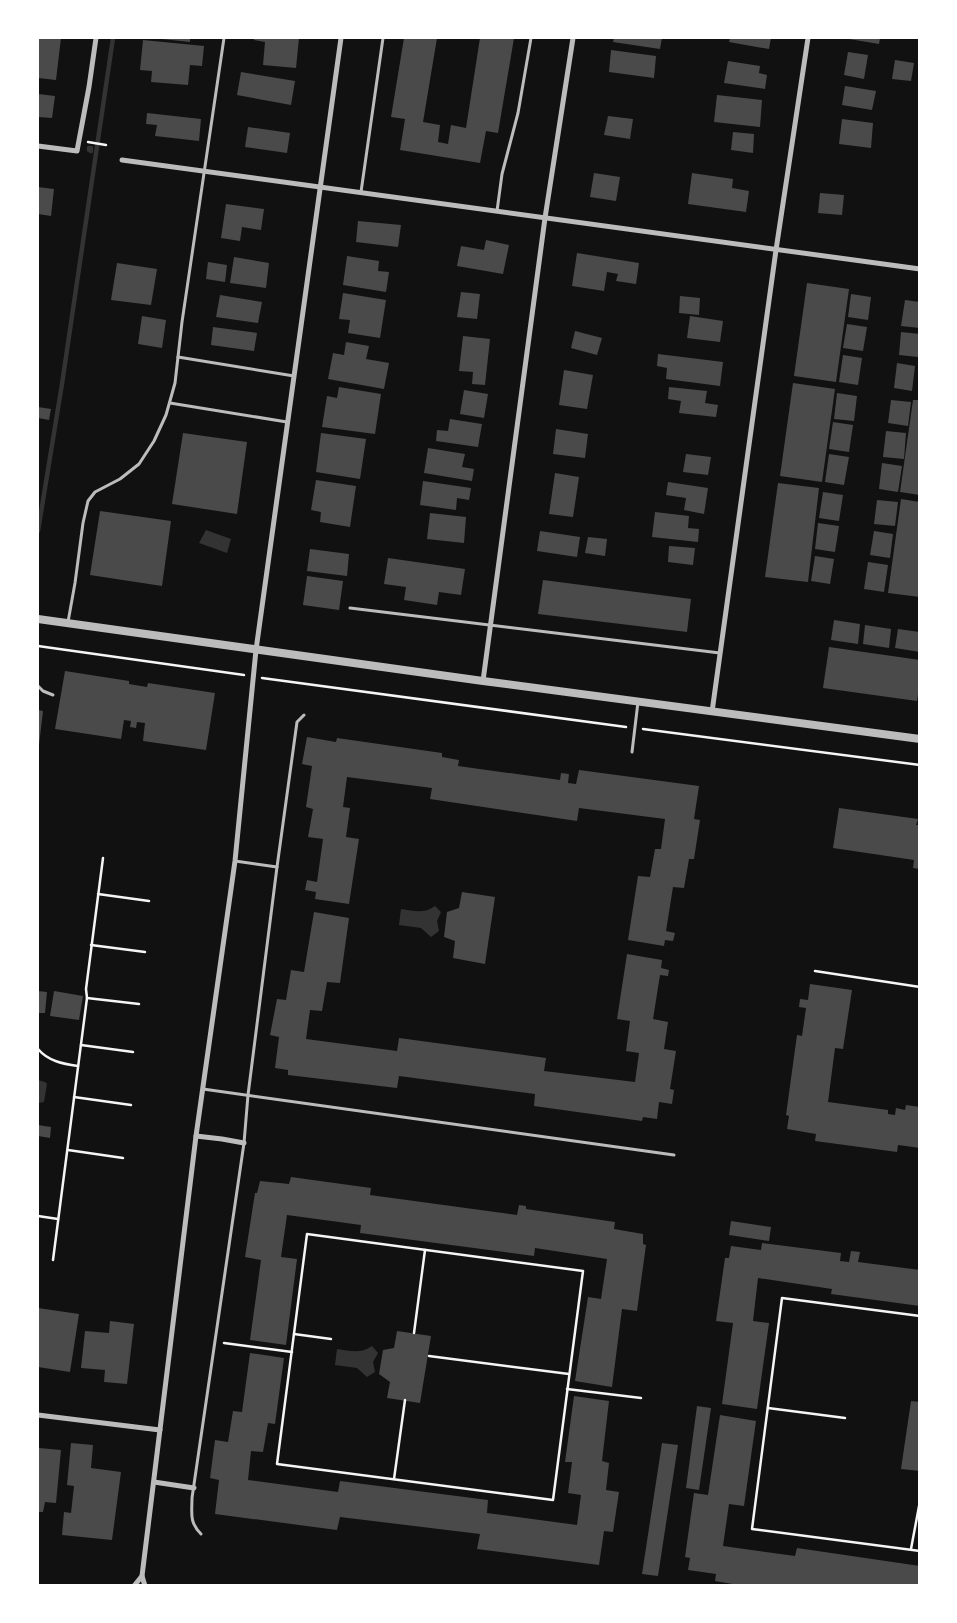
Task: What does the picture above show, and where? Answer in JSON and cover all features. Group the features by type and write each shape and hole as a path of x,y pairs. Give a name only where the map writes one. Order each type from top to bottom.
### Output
{"street":[{"path":"38,146 76,151 89,87 96,38"},
{"path":"145,1586 142,1576 196,1136 235,861 256,650 341,38"},
{"path":"483,681 545,218 573,38"},
{"path":"712,712 776,250 808,38"},
{"path":"122,160 920,269"},
{"path":"38,619 920,739"},
{"path":"196,1136 244,1143"},
{"path":"38,1415 160,1430"},
{"path":"154,1482 194,1488"},
{"path":"134,1586 142,1576"}],"lane":[{"path":"68,623 88,501 95,492 120,479 139,464 154,441 170,403 175,383 224,38"},
{"path":"361,192 383,38"},
{"path":"497,212 502,174 518,113 531,38"},
{"path":"178,357 294,376"},
{"path":"170,403 287,422"},
{"path":"350,608 720,653"},
{"path":"38,686 43,691 53,695"},
{"path":"632,752 638,702"},
{"path":"201,1534 194,1527 191,1517 194,1488 244,1143 248,1095 297,722 304,715"},
{"path":"235,861 277,866"},
{"path":"203,1090 674,1155"}],"path":[{"path":"91,143 106,145"},
{"path":"38,646 920,765"},
{"path":"53,1260 103,858"},
{"path":"98,894 149,902"},
{"path":"91,945 145,952"},
{"path":"815,970 920,987"},
{"path":"87,998 139,1004"},
{"path":"81,1045 133,1052"},
{"path":"38,1050 51,1060 78,1066"},
{"path":"74,1098 131,1106"},
{"path":"68,1150 123,1158"},
{"path":"38,1216 58,1219"},
{"path":"307,1234 583,1271 553,1500 277,1464 294,1334 307,1234"},
{"path":"414,1333 425,1250"},
{"path":"920,1316 782,1298 752,1529 920,1551"},
{"path":"294,1334 331,1339"},
{"path":"214,1341 292,1352"},
{"path":"429,1356 569,1374"},
{"path":"567,1389 641,1398"},
{"path":"394,1479 405,1400"},
{"path":"768,1408 845,1418"},
{"path":"911,1550 920,1501"}],"shaded area":[{"path":"206,530 231,539 227,553 199,543"},
{"path":"435,906 441,912 437,921 439,931 431,937 421,928 399,925 401,909 423,911"},
{"path":"38,1080 47,1084 44,1102 38,1103"},
{"path":"372,1346 378,1353 373,1362 375,1372 367,1377 357,1368 335,1365 337,1349 360,1351"}],"building":[{"path":"38,38 61,38 56,80 38,78"},
{"path":"190,38 190,42 162,39"},
{"path":"254,38 299,38 296,68 263,65 265,42 254,40"},
{"path":"404,38 437,38 423,122 440,125 438,142 448,144 451,125 466,128 480,38 514,38 498,133 486,131 480,163 400,150 405,119 391,117"},
{"path":"614,38 662,38 660,49 613,42"},
{"path":"730,38 771,38 769,49 729,42"},
{"path":"850,38 880,38 879,44"},
{"path":"143,40 204,46 202,66 190,65 188,85 151,82 152,71 140,70"},
{"path":"611,50 656,56 654,78 609,72"},
{"path":"848,52 868,55 864,79 844,75"},
{"path":"895,60 914,63 911,81 892,79"},
{"path":"728,61 760,66 759,73 767,75 765,89 724,83"},
{"path":"241,72 295,81 291,105 237,95"},
{"path":"845,86 876,91 872,110 842,105"},
{"path":"38,94 55,96 52,118 38,117"},
{"path":"717,95 762,100 760,127 714,122"},
{"path":"147,113 201,119 199,141 155,136 157,125 146,124"},
{"path":"608,116 633,119 630,139 604,135"},
{"path":"842,119 873,123 871,148 839,144"},
{"path":"248,127 290,133 287,153 245,147"},
{"path":"733,132 754,134 753,153 731,150"},
{"path":"594,173 620,177 616,201 590,197"},
{"path":"692,173 733,179 732,188 749,191 746,212 688,204"},
{"path":"38,187 54,189 51,216 38,214"},
{"path":"820,193 844,195 842,215 818,213"},
{"path":"226,204 264,209 261,230 242,227 240,241 221,238"},
{"path":"358,221 401,225 398,247 356,242"},
{"path":"486,240 509,245 503,274 457,266 461,246 484,250"},
{"path":"577,253 639,263 636,284 616,281 618,274 607,272 604,291 572,286"},
{"path":"347,256 379,261 378,271 389,272 386,292 343,285"},
{"path":"234,257 269,263 266,288 230,283"},
{"path":"208,262 227,265 225,282 206,279"},
{"path":"117,263 157,269 151,305 111,300"},
{"path":"807,283 849,289 836,382 794,376"},
{"path":"461,292 480,294 477,319 457,317"},
{"path":"343,293 386,300 380,338 348,333 350,320 339,319"},
{"path":"851,294 871,297 868,320 848,317"},
{"path":"220,295 262,302 258,323 216,317"},
{"path":"680,296 700,298 699,315 679,313"},
{"path":"905,300 920,302 920,328 901,326"},
{"path":"142,316 166,320 162,348 138,344"},
{"path":"690,316 723,321 720,342 687,338"},
{"path":"847,324 867,327 863,351 843,348"},
{"path":"213,327 257,333 254,351 211,345"},
{"path":"575,331 602,338 597,355 571,348"},
{"path":"901,332 920,334 918,357 899,355"},
{"path":"463,336 490,339 485,385 472,384 473,372 459,371"},
{"path":"346,342 369,346 366,359 389,363 384,389 328,379 333,353 344,355"},
{"path":"658,354 723,362 720,386 666,379 667,368 657,366"},
{"path":"843,355 862,358 858,385 839,382"},
{"path":"897,363 915,366 912,391 894,388"},
{"path":"564,370 593,375 587,409 559,405"},
{"path":"793,383 835,389 822,482 780,476"},
{"path":"339,387 381,394 375,434 322,427 327,396 337,398"},
{"path":"669,387 707,391 705,403 718,405 716,417 679,413 681,401 668,399"},
{"path":"464,390 488,394 484,418 460,414"},
{"path":"837,393 857,396 854,421 834,419"},
{"path":"891,400 911,402 908,426 888,423"},
{"path":"913,400 920,400 920,495 900,492"},
{"path":"38,407 51,409 49,420 38,418"},
{"path":"450,419 482,424 478,447 436,441 437,430 448,431"},
{"path":"833,422 853,425 849,452 829,449"},
{"path":"556,429 588,434 585,458 553,454"},
{"path":"886,431 906,433 904,459 883,457"},
{"path":"183,433 247,442 237,514 172,504"},
{"path":"321,433 366,439 360,479 316,472"},
{"path":"428,448 465,454 462,467 474,469 472,481 424,473"},
{"path":"686,454 711,457 708,475 683,472"},
{"path":"829,454 849,457 844,485 825,482"},
{"path":"882,463 902,466 898,492 879,489"},
{"path":"555,473 579,477 573,517 549,514"},
{"path":"316,480 356,486 350,527 320,522 321,512 311,510"},
{"path":"423,481 471,488 469,500 457,498 456,510 420,505"},
{"path":"668,482 708,488 704,514 684,510 686,498 666,495"},
{"path":"778,483 819,488 808,582 765,577"},
{"path":"823,492 843,495 839,521 819,518"},
{"path":"901,499 920,502 920,597 888,593"},
{"path":"877,500 898,502 895,526 874,524"},
{"path":"100,511 171,521 162,586 90,575"},
{"path":"655,512 689,516 688,528 699,529 698,542 652,537"},
{"path":"430,513 466,517 464,543 427,539"},
{"path":"818,523 839,526 835,552 815,549"},
{"path":"540,531 580,537 577,557 537,551"},
{"path":"874,531 893,534 890,558 870,555"},
{"path":"588,537 607,539 605,556 585,553"},
{"path":"669,546 695,548 693,565 668,562"},
{"path":"310,549 349,554 347,576 307,571"},
{"path":"815,556 834,559 830,584 811,581"},
{"path":"388,558 465,569 461,595 439,592 437,605 404,600 406,587 384,584"},
{"path":"868,562 888,565 884,592 864,589"},
{"path":"307,576 343,581 339,610 303,605"},
{"path":"543,580 691,599 687,632 538,614"},
{"path":"834,620 860,624 858,644 831,640"},
{"path":"865,625 891,629 889,648 863,644"},
{"path":"898,629 920,632 920,652 895,648"},
{"path":"829,647 920,660 917,701 823,688"},
{"path":"65,671 129,681 129,684 147,687 148,683 215,693 206,750 143,741 145,723 137,722 136,728 130,727 131,721 124,720 121,739 55,729"},
{"path":"38,710 43,711 39,745 38,745"},
{"path":"307,737 336,742 337,738 442,753 442,757 459,760 458,766 560,780 561,773 569,774 568,783 576,784 579,770 699,786 694,819 700,820 694,859 689,859 684,888 673,887 666,931 675,933 673,941 665,940 664,946 628,940 638,876 650,877 655,849 661,849 665,819 579,808 577,821 430,799 432,788 347,777 343,807 350,808 346,837 359,839 349,904 315,899 316,892 305,890 307,880 317,882 323,839 308,837 313,809 306,807 312,766 302,764"},
{"path":"839,808 918,819 916,825 920,825 920,869 913,868 914,860 833,848"},
{"path":"462,892 495,897 485,964 453,958 455,941 444,937 447,912 459,908"},
{"path":"314,912 349,918 340,983 327,982 322,1011 310,1010 306,1039 397,1051 399,1038 546,1058 544,1071 635,1082 639,1053 626,1051 630,1021 617,1019 627,954 662,960 661,968 669,970 668,976 660,975 653,1019 668,1022 664,1049 676,1051 670,1089 674,1090 672,1104 659,1102 657,1119 643,1117 642,1121 534,1106 535,1094 399,1076 397,1088 288,1075 288,1070 275,1068 279,1037 270,1035 277,999 286,1000 291,970 304,972"},
{"path":"810,984 852,990 843,1049 835,1048 828,1102 888,1110 888,1114 895,1115 896,1108 905,1110 906,1105 920,1107 920,1148 898,1145 897,1152 815,1141 816,1134 787,1129 789,1116 786,1115 797,1035 802,1036 806,1008 799,1007 800,999 808,1000"},
{"path":"38,991 47,992 45,1013 38,1013"},
{"path":"54,991 83,996 79,1020 50,1016"},
{"path":"38,1125 51,1127 50,1138 38,1136"},
{"path":"291,1177 371,1188 370,1195 517,1215 519,1205 526,1206 526,1209 615,1222 614,1229 643,1234 643,1244 646,1245 637,1311 622,1309 612,1387 575,1381 588,1297 601,1299 607,1259 535,1248 534,1256 360,1233 361,1225 287,1215 281,1257 297,1259 286,1345 250,1340 261,1260 245,1257 255,1193 257,1193 260,1181 289,1184"},
{"path":"731,1221 771,1227 769,1241 729,1235"},
{"path":"762,1243 841,1253 840,1261 849,1262 851,1251 860,1252 858,1262 920,1270 920,1306 831,1294 832,1289 758,1278 753,1321 769,1323 757,1409 722,1404 733,1323 716,1321 725,1258 729,1258 731,1246 761,1250"},
{"path":"38,1308 79,1314 70,1372 38,1367"},
{"path":"110,1321 134,1324 127,1384 104,1382 105,1370 81,1368 85,1331 109,1333"},
{"path":"397,1331 431,1336 420,1403 387,1398 390,1382 379,1374 383,1350 394,1348"},
{"path":"250,1353 284,1358 275,1424 268,1423 263,1452 251,1451 248,1480 338,1492 340,1481 488,1500 487,1513 577,1525 581,1495 568,1493 572,1462 565,1462 574,1396 609,1401 602,1461 609,1463 606,1490 619,1492 613,1532 604,1531 599,1565 477,1549 480,1534 340,1517 337,1530 215,1514 219,1480 210,1478 215,1440 228,1442 233,1411 242,1412"},
{"path":"911,1401 920,1402 920,1471 901,1469"},
{"path":"697,1406 711,1408 699,1490 686,1488"},
{"path":"720,1415 756,1421 744,1506 729,1504 723,1546 795,1556 797,1548 920,1566 920,1586 744,1586 715,1581 716,1574 688,1570 690,1558 685,1557 694,1493 708,1495"},
{"path":"71,1443 93,1445 91,1468 121,1472 112,1540 62,1535 64,1512 71,1513 74,1486 67,1485"},
{"path":"662,1443 678,1445 658,1576 642,1574"},
{"path":"39,1448 61,1450 56,1503 45,1502 43,1512 38,1512"}],"waterway":[{"path":"38,531 62,384 113,38"},
{"path":"89,148 91,148 91,151 89,150 89,148"}]}
